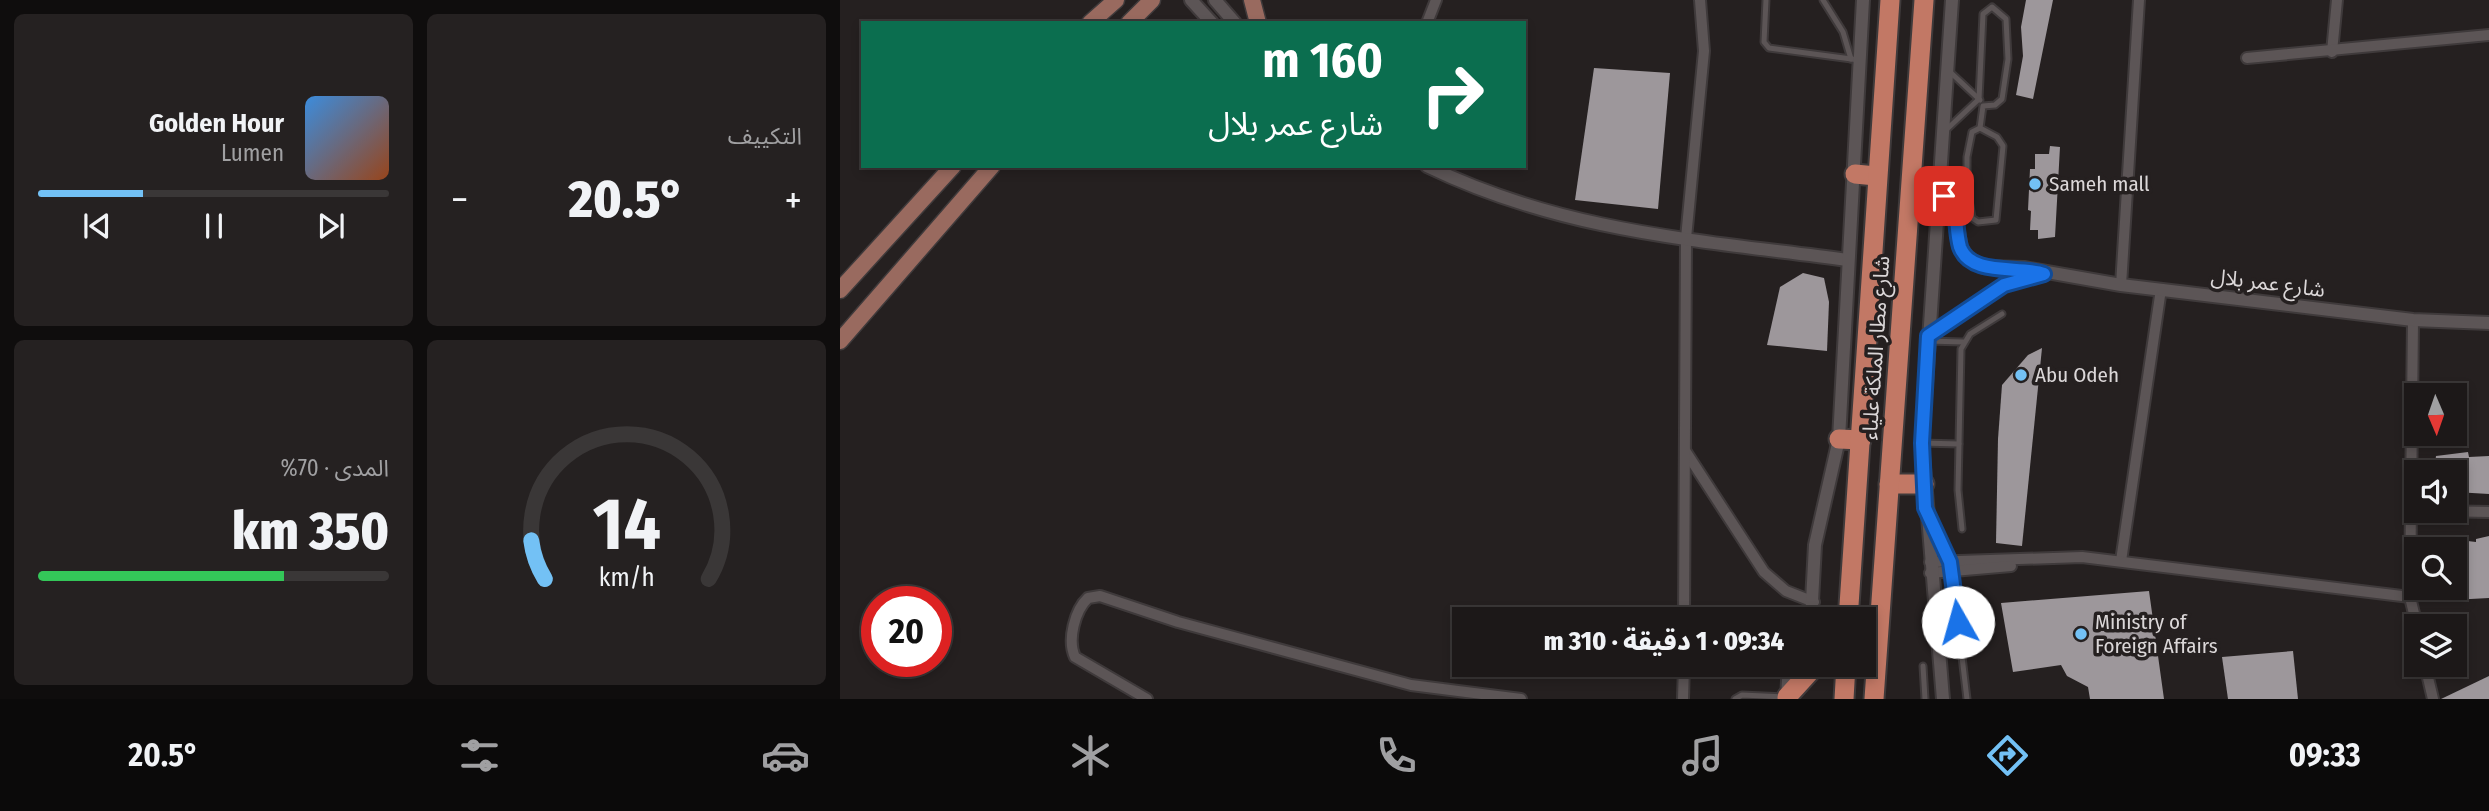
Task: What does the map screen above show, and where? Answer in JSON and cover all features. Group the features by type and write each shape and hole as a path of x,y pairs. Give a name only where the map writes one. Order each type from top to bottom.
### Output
{"highway":[{"name":"شارع مطار الملكة علياء","path":"1848,607 1890,0"},
{"name":"شارع مطار الملكة علياء","path":"1874,699 1924,0"},
{"path":"1855,174 1876,176"},
{"path":"1839,439 1861,440"},
{"path":"1889,484 1924,484"},
{"path":"1787,698 1805,677"},
{"path":"1844,699 1845,677"}],"main road":[{"path":"1083,21 1099,0"},
{"path":"1092,21 1116,0"},
{"path":"1131,21 1152,0"},
{"path":"1252,0 1257,21"},
{"path":"840,290 951,168"},
{"path":"840,341 990,168"}],"street":[{"path":"1191,0 1210,21"},
{"path":"1215,0 1233,21"},
{"path":"1428,21 1436,0"},
{"path":"1684,607 1686,238 1704,51 1700,0"},
{"path":"1813,607 1815,545 1839,439 1855,174 1856,60 1863,0"},
{"path":"1943,699 1925,508 1922,443 1952,0"},
{"path":"2122,285 2138,0"},
{"path":"2332,52 2337,0"},
{"path":"2246,58 2489,36"},
{"path":"1432,168 1501,198 1544,212 1632,232 1848,260"},
{"name":"شارع عمر بلال","path":"1940,192 1954,204 1961,248 1972,262 1984,267 2024,268 2044,274 2122,285 2413,320 2489,323"},
{"name":"شارع عمر بلال","path":"1928,339 2004,285 2044,274"},
{"path":"2121,561 2161,289"},
{"path":"2413,320 2414,460"},
{"path":"1686,452 1764,572 1786,592 1814,602"},
{"path":"2467,512 2489,512"},
{"path":"1930,567 2090,559 2404,596"},
{"path":"1147,699 1075,657 1072,640 1077,617 1088,598 1100,596 1178,622 1412,685 1521,699"},
{"path":"1683,699 1684,677"},
{"path":"1787,698 1789,677"},
{"path":"2428,677 2433,699"}],"lane":[{"path":"1766,0 1766,46 1856,60"},
{"path":"1823,0 1843,32 1856,60"},
{"path":"1944,133 1979,99 1983,14 1992,7 1998,9 2006,19 2008,59 2002,99 1995,106 1983,106"},
{"path":"1948,70 1983,106 1980,128"},
{"path":"1980,128 1997,137 2003,146 1996,220 1978,222 1972,218 1968,188 1970,140 1972,132 1980,128"},
{"path":"1940,192 1968,188"},
{"path":"1928,339 1964,342 2002,314"},
{"path":"1962,529 1958,503 1964,342"},
{"path":"1922,443 1959,444"},
{"path":"1925,508 1951,566 1967,699"},
{"path":"1923,666 1925,699"},
{"path":"1735,699 1742,695 1787,698"}],"building":[{"path":"2026,0 2053,0 2033,99 2016,95 2023,56 2021,27"},
{"path":"1594,68 1670,73 1658,209 1575,200"},
{"path":"2050,146 2060,147 2055,237 2038,239 2038,230 2030,230 2030,169 2035,169 2035,154 2049,154"},
{"path":"1803,273 1824,278 1829,302 1827,351 1767,345 1780,287"},
{"path":"2042,348 2022,546 1996,543 2002,385 2028,355"},
{"path":"2468,452 2469,457 2489,456 2489,494 2467,493 2467,460 2436,460 2436,456"},
{"path":"2489,536 2489,598 2467,599 2467,541 2476,542 2476,539"},
{"name":"Ministry of Foreign Affairs","path":"2149,591 2164,699 2090,699 2088,687 2067,676 2061,665 2013,672 2001,603"},
{"path":"2293,651 2298,699 2228,699 2222,657"},
{"path":"2489,676 2489,699 2441,699"}],"place":[{"name":"Sameh mall","path":"2035,184"},
{"name":"Abu Odeh","path":"2021,375"},
{"name":"Ministry of Foreign Affairs","path":"2081,634"}],"route":[{"path":"1944,196 1954,204 1961,248 1972,262 1984,267 2024,268 2044,274 2024,277 2004,285 1928,336 1922,443 1925,508 1950,562 1958,622"}]}
